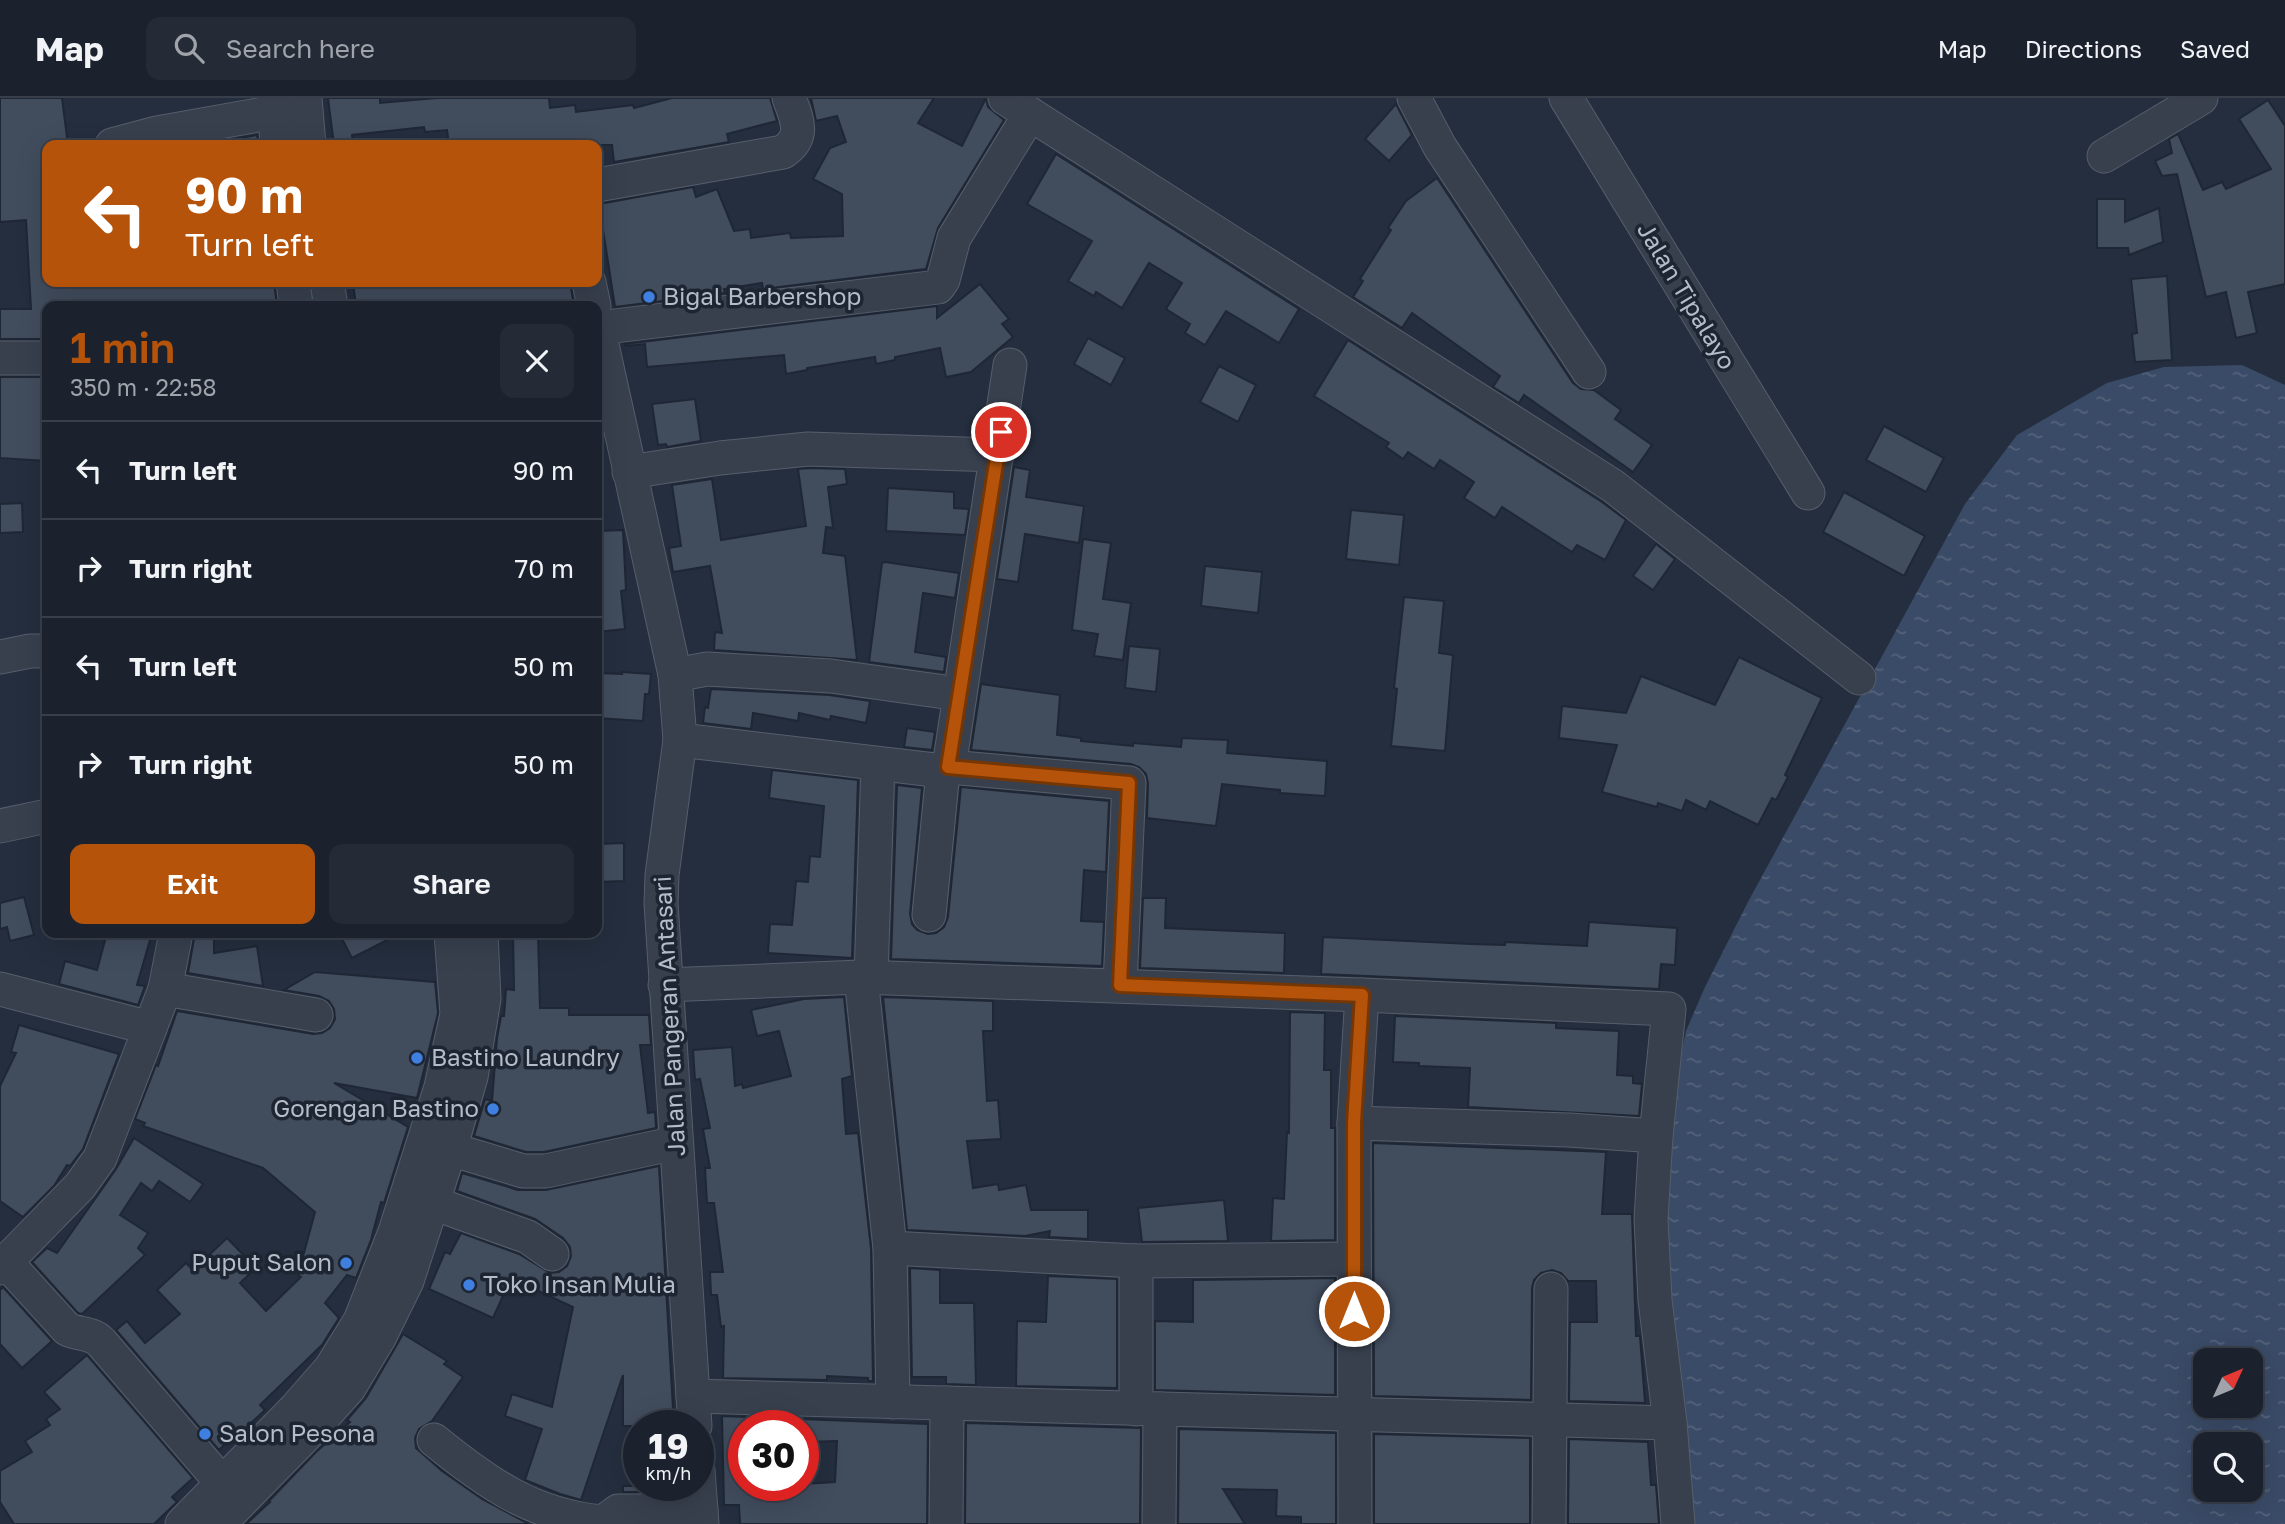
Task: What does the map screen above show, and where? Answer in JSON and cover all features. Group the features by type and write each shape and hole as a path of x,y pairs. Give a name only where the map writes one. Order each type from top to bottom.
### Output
{"street":[{"path":"305,98 309,140"},
{"path":"602,184 783,152 791,147 799,132 789,98"},
{"path":"1414,98 1440,147 1589,372"},
{"name":"Jalan Tipalayo","path":"1566,98 1808,493"},
{"path":"2105,156 2201,98"},
{"path":"131,140 274,105 277,140"},
{"path":"602,318 938,287 943,280 954,238 1018,106 1613,486 1859,678"},
{"name":"Jalan Pangeran Antasari","path":"602,347 675,676 680,740 662,876 666,985 694,1410"},
{"path":"0,358 42,358"},
{"path":"929,915 946,769 998,455 1010,365"},
{"path":"629,472 720,457 808,449 998,455"},
{"path":"2,650 42,651"},
{"path":"675,676 707,669 831,676 959,694"},
{"path":"680,740 878,765 1129,783 1120,985"},
{"path":"878,765 866,977 890,1248 893,1402"},
{"path":"0,826 42,817"},
{"path":"175,938 165,989 100,1158 92,1171 3,1265 67,1329 96,1337 230,1511"},
{"path":"230,1511 295,1409 331,1368 360,1321 395,1232 441,1087 457,1014 452,938"},
{"path":"182,1524 230,1511 349,1388 379,1338 407,1281 471,1077 484,999 481,938"},
{"path":"666,985 866,977 1120,985 1669,1009 1656,1136 1651,1261 1670,1423 1678,1524"},
{"path":"0,989 150,1028"},
{"path":"165,989 316,1015"},
{"path":"1355,1524 1354,1123 1362,995"},
{"path":"1354,1123 1569,1130 1656,1136"},
{"path":"450,1149 523,1171 547,1171 676,1143"},
{"path":"433,1203 528,1237 552,1254"},
{"path":"890,1248 1136,1261 1354,1259"},
{"path":"1136,1261 1159,1524"},
{"path":"1549,1524 1551,1289"},
{"path":"714,1410 893,1402 1670,1423"},
{"path":"946,1524 947,1403"},
{"path":"433,1440 480,1477 512,1496 557,1515 603,1522 618,1511 701,1517"}],"water":[{"path":"2242,365 2285,385 2285,1524 1691,1524 1666,1233 1678,1070 1686,1031 1749,900 1965,504 2017,435 2107,383 2164,367"}],"building":[{"path":"0,98 62,98 67,140 42,140 42,287 275,287 276,301 42,301 42,339 0,339 0,309 31,309 26,220 0,222"},
{"path":"328,98 380,98 380,103 437,98 549,98 550,108 575,105 576,112 633,105 634,108 672,98 770,98 777,121 727,134 729,142 614,162 612,145 602,145 602,140 448,140 447,130 425,132 424,127 352,135 352,140 333,140"},
{"path":"811,98 934,98 918,123 962,146 986,98 988,107 1004,120 938,228 926,269 763,289 762,283 724,289 725,293 615,307 602,223 602,203 693,187 696,197 717,189 734,231 750,229 751,238 790,233 791,238 843,236 842,194 813,179 830,148 846,142 837,116 816,121"},
{"path":"2268,100 2285,126 2285,284 2248,292 2257,333 2236,338 2226,292 2206,297 2177,174 2162,176 2155,161 2172,153 2169,139 2178,134 2203,190 2222,182 2226,189 2271,169 2239,119"},
{"path":"1396,104 1412,135 1389,161 1365,139"},
{"path":"257,135 258,140 228,140"},
{"path":"1056,154 1299,309 1279,343 1226,311 1205,345 1185,333 1190,324 1166,309 1182,283 1149,263 1122,308 1096,292 1094,296 1068,281 1092,241 1027,204"},
{"path":"1437,178 1573,383 1581,389 1594,390 1621,410 1615,419 1652,445 1633,472 1524,395 1519,403 1493,387 1500,376 1412,313 1402,328 1353,297 1363,281 1360,279 1391,230 1388,228 1406,201"},
{"path":"2097,199 2125,199 2125,222 2159,208 2163,242 2129,255 2128,248 2097,248"},
{"path":"2167,276 2172,360 2135,362 2132,334 2137,333 2131,279"},
{"path":"980,284 1009,319 1002,324 1013,337 971,372 946,377 940,348 895,357 895,360 876,364 875,357 786,374 784,355 647,367 645,344 625,344 937,306 937,318"},
{"path":"354,287 571,287 573,301 355,301"},
{"path":"1088,338 1125,358 1111,385 1074,364"},
{"path":"1348,340 1626,520 1605,560 1577,545 1572,552 1502,507 1495,518 1464,498 1474,482 1440,460 1434,469 1408,452 1403,459 1386,447 1389,443 1314,396"},
{"path":"1219,366 1256,385 1238,422 1200,402"},
{"path":"0,377 42,377 42,461 0,458"},
{"path":"695,399 701,441 667,447 666,444 658,445 652,404"},
{"path":"1884,426 1944,458 1926,492 1866,460"},
{"path":"1014,467 1030,470 1026,497 1084,506 1079,543 1025,534 1018,582 997,579"},
{"path":"798,469 845,469 847,484 828,487 833,528 826,527 823,553 845,556 857,660 714,650 715,632 722,633 710,566 673,572 669,548 681,546 672,485 712,479 721,540 806,526"},
{"path":"888,488 954,492 954,508 969,509 965,535 886,531"},
{"path":"1844,492 1925,536 1904,576 1823,532"},
{"path":"22,503 23,532 0,533 0,504"},
{"path":"1351,510 1404,515 1399,565 1346,559"},
{"path":"623,530 626,590 621,591 625,629 602,631 602,531"},
{"path":"1083,539 1111,543 1103,599 1131,603 1123,660 1094,656 1098,634 1072,630"},
{"path":"1656,544 1675,559 1653,590 1633,576"},
{"path":"882,563 959,573 955,598 923,593 915,652 946,657 944,672 869,662"},
{"path":"1205,566 1262,572 1258,613 1201,606"},
{"path":"1404,597 1444,601 1439,653 1453,655 1445,751 1391,746"},
{"path":"1129,646 1160,649 1156,692 1125,688"},
{"path":"1739,657 1822,698 1785,775 1788,777 1776,800 1772,798 1758,825 1710,801 1706,810 1686,800 1682,811 1658,803 1657,807 1602,792 1617,745 1559,738 1562,706 1626,713 1641,676 1715,705"},
{"path":"602,673 651,674 649,694 645,694 643,721 602,718"},
{"path":"981,684 1060,695 1057,735 1081,738 1081,741 1181,747 1182,738 1228,740 1227,753 1327,761 1325,796 1280,793 1280,790 1222,784 1216,826 1147,818 1148,783 1146,774 1139,767 1131,764 971,750"},
{"path":"711,689 829,695 870,701 866,723 831,716 830,720 799,713 798,721 753,713 751,729 703,723"},
{"path":"907,728 935,732 932,750 904,747"},
{"path":"772,770 858,780 852,958 768,953 770,924 792,925 796,881 808,882 810,856 820,857 824,806 769,798"},
{"path":"897,785 922,788 910,914 912,924 917,930 928,934 936,933 944,927 948,917 961,787 1109,801 1106,872 1084,870 1081,921 1104,922 1102,966 891,959"},
{"path":"624,843 624,881 602,882 602,844"},
{"path":"24,897 34,935 10,941 7,927 0,929 0,903"},
{"path":"1143,898 1166,898 1165,928 1285,933 1284,973 1140,968"},
{"path":"1589,922 1677,928 1675,965 1661,964 1659,989 1321,974 1323,937 1587,946"},
{"path":"106,938 151,938 137,985 145,986 138,1005 59,984 65,961 97,970"},
{"path":"194,938 214,938 214,953 257,946 263,986 188,973"},
{"path":"342,938 391,938 352,958"},
{"path":"513,938 538,938 540,1008 569,1008 569,1015 649,1015 651,1045 640,1045 648,1113 655,1112 656,1128 544,1152 526,1152 474,1136 485,1099 492,1101 497,1038 501,1016 504,1016 506,989 514,990"},
{"path":"315,972 435,982 438,1013 417,1098 334,1083 408,1127 356,1278 347,1275 325,1303 339,1318 322,1345 260,1405 265,1410 219,1450 116,1330 127,1321 145,1343 180,1314 157,1290 186,1263 193,1270 227,1238 256,1268 240,1283 266,1311 301,1277 298,1275 315,1212 263,1168 143,1126 145,1123 135,1119 156,1065 158,1066 177,1011 313,1034 322,1033 330,1028 335,1019 334,1009 329,1001 319,996 284,990"},
{"path":"844,997 852,1076 842,1079 846,1134 858,1133 871,1249 873,1381 868,1381 868,1378 827,1376 827,1380 723,1378 724,1326 721,1327 717,1295 711,1295 710,1272 723,1272 714,1203 707,1203 705,1168 710,1168 703,1129 710,1128 700,1079 695,1080 693,1050 732,1047 735,1086 742,1084 743,1088 791,1076 779,1031 757,1036 751,1010 804,999"},
{"path":"883,997 993,1001 993,1031 983,1031 987,1101 998,1100 1001,1139 967,1141 973,1188 998,1184 999,1190 1026,1185 1031,1210 1088,1210 1088,1239 1049,1237 1050,1231 1025,1236 907,1230"},
{"path":"1290,1012 1325,1013 1324,1070 1331,1070 1331,1128 1335,1128 1335,1240 1271,1241 1273,1198 1284,1199 1287,1132 1289,1133"},
{"path":"1395,1016 1556,1023 1556,1028 1619,1031 1617,1075 1633,1076 1633,1083 1642,1084 1639,1116 1468,1107 1470,1068 1393,1062"},
{"path":"19,1025 119,1054 83,1149 70,1166 67,1165 54,1186 23,1217 0,1201 0,1086 16,1053 11,1052"},
{"path":"134,1138 203,1184 190,1202 159,1181 152,1191 141,1183 120,1215 148,1233 138,1248 145,1255 82,1314 78,1313 32,1262 47,1248 57,1253 116,1169"},
{"path":"1373,1143 1606,1152 1602,1214 1632,1214 1636,1336 1640,1336 1645,1403 1569,1401 1570,1322 1597,1322 1596,1281 1568,1281 1561,1273 1552,1270 1541,1273 1534,1280 1532,1288 1531,1400 1374,1396"},
{"path":"659,1166 673,1410 623,1410 623,1375 581,1500 525,1480 542,1429 505,1416 512,1394 552,1407 573,1307 511,1278 493,1318 429,1289 445,1252 450,1254 461,1233 519,1254 550,1273 559,1272 567,1266 571,1256 570,1247 563,1238 535,1219 457,1191 462,1173 518,1190 546,1190"},
{"path":"1224,1200 1228,1241 1142,1242 1138,1208"},
{"path":"910,1268 940,1270 940,1303 974,1303 976,1385 946,1384 946,1377 912,1377"},
{"path":"1048,1276 1117,1279 1117,1388 1016,1386 1017,1321 1046,1322"},
{"path":"1335,1278 1335,1395 1155,1390 1155,1321 1193,1322 1193,1280"},
{"path":"3,1287 52,1341 22,1368 0,1344 0,1290"},
{"path":"403,1334 447,1361 444,1364 463,1377 432,1421 419,1429 415,1438 416,1448 442,1471 482,1499 529,1524 246,1524 316,1452 350,1422 347,1420 366,1398"},
{"path":"87,1355 193,1478 172,1497 177,1502 154,1524 14,1524 0,1502 0,1471 32,1452 25,1441 50,1425 46,1419 60,1409 44,1392"},
{"path":"722,1416 728,1416 728,1501 819,1501 819,1483 835,1482 837,1441 819,1442 819,1420 928,1424 927,1524 740,1524 739,1505 724,1505"},
{"path":"966,1423 1141,1428 1140,1524 965,1524"},
{"path":"1179,1429 1336,1433 1336,1524 1301,1524 1301,1517 1276,1516 1277,1490 1223,1489 1245,1524 1178,1524"},
{"path":"1374,1434 1530,1438 1530,1524 1374,1524"},
{"path":"1569,1439 1648,1442 1651,1485 1656,1485 1659,1524 1568,1524"}],"place":[{"name":"Bigal Barbershop","path":"649,297"},
{"name":"Bastino Laundry","path":"417,1058"},
{"name":"Gorengan Bastino","path":"493,1109"},
{"name":"Puput Salon","path":"346,1263"},
{"name":"Toko Insan Mulia","path":"469,1285"},
{"name":"Salon Pesona","path":"205,1434"}],"route":[{"path":"1001,432 948,767 1129,783 1120,985 1362,995 1354,1123 1354,1311"}]}
